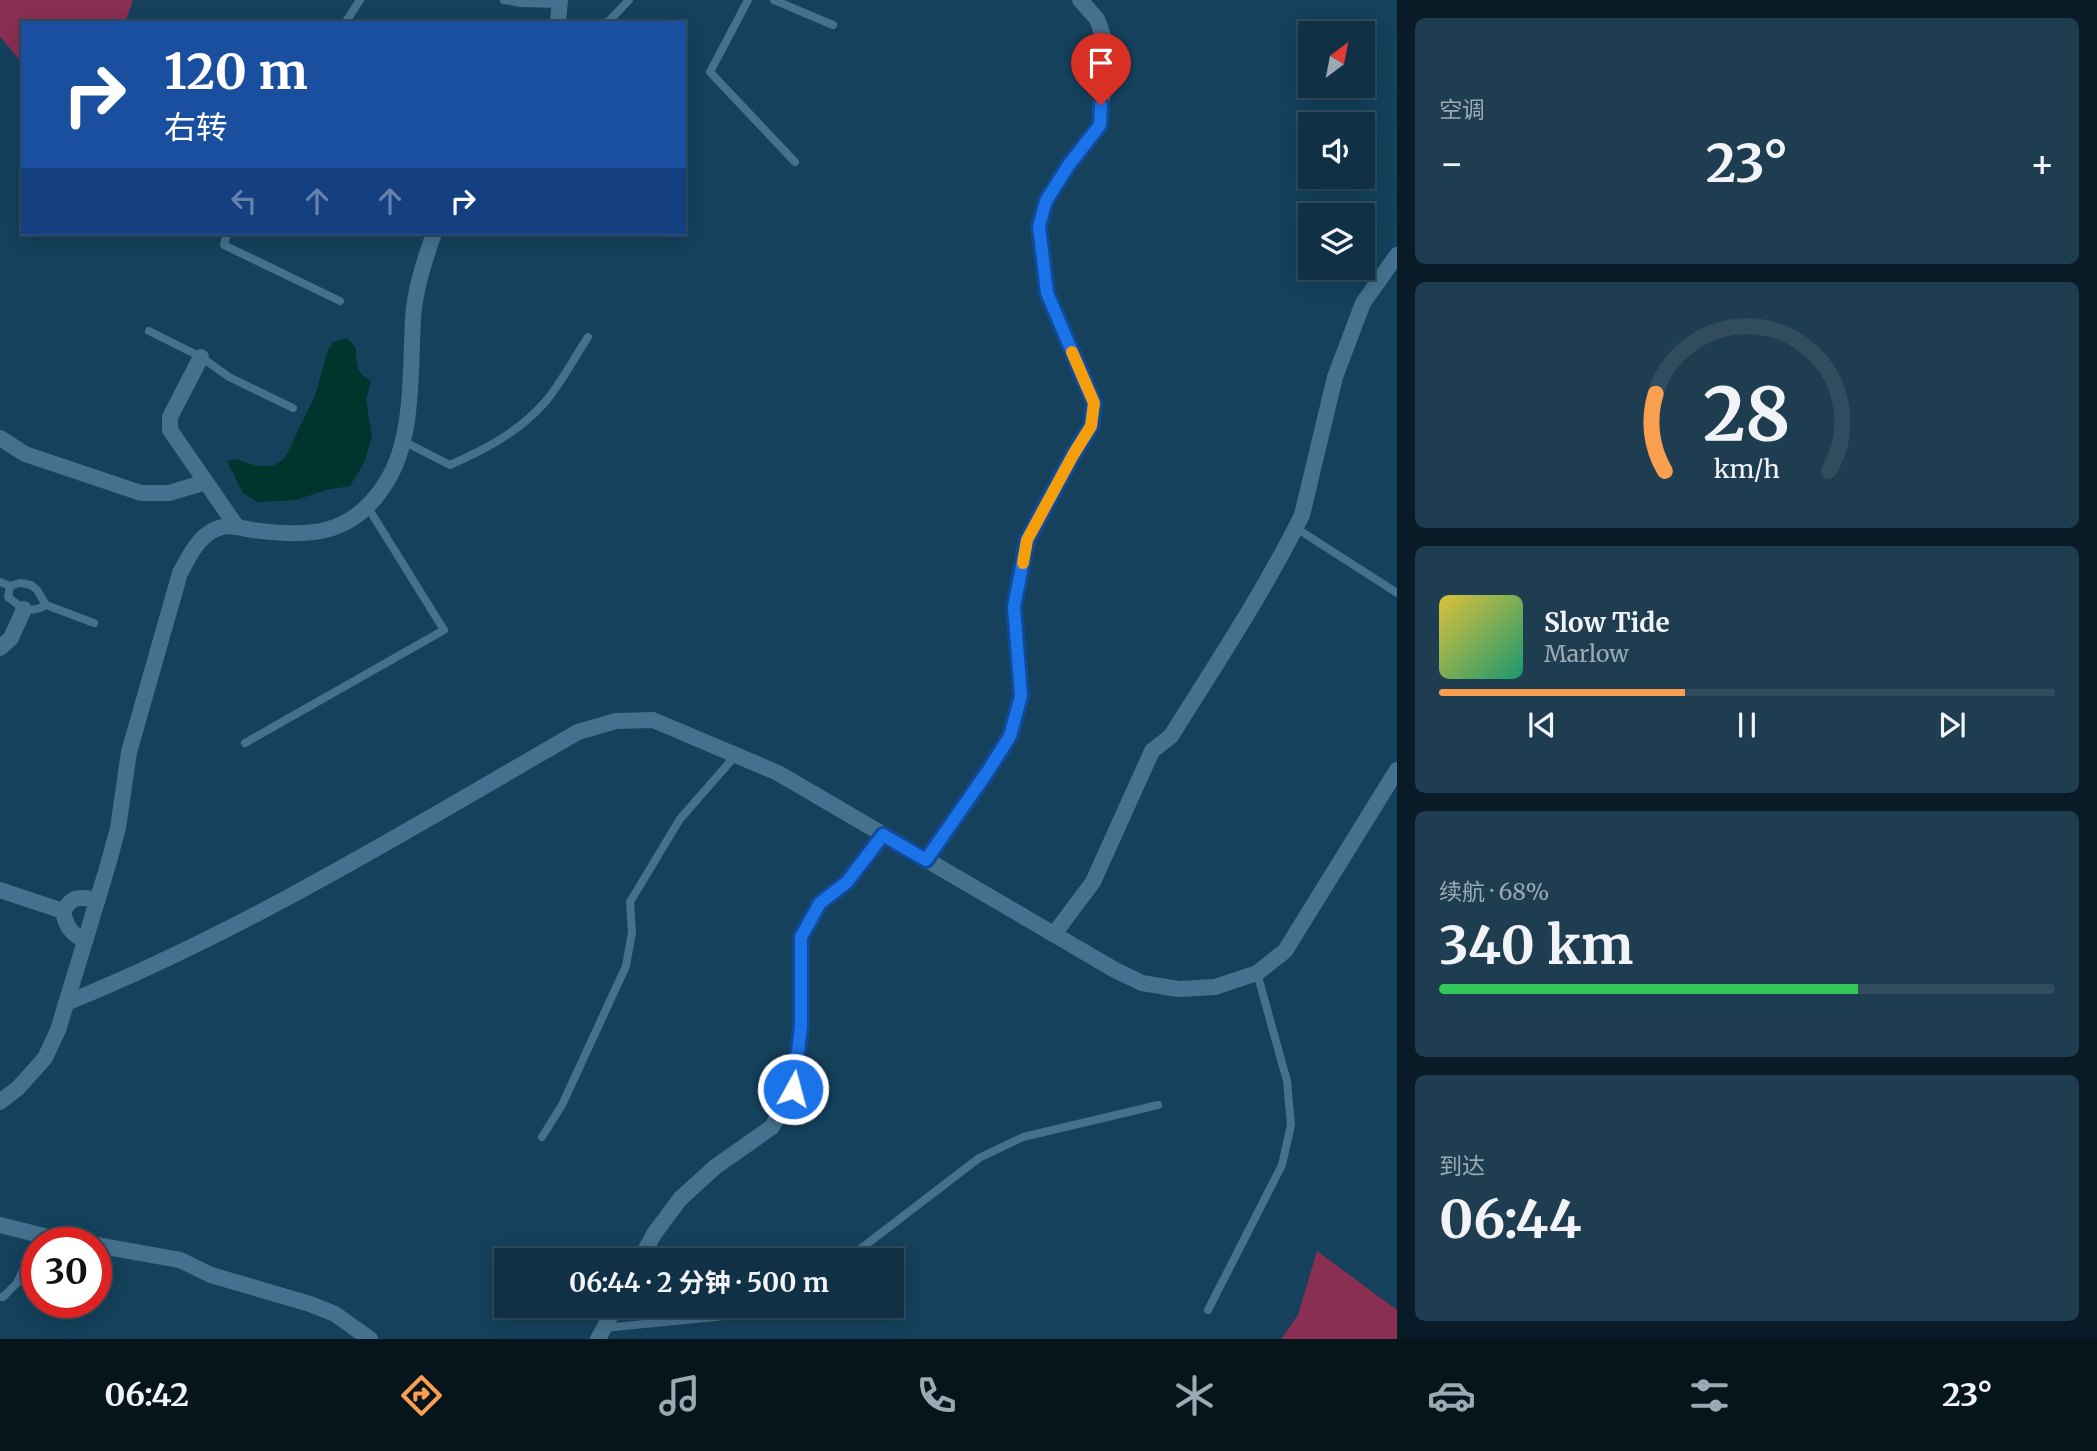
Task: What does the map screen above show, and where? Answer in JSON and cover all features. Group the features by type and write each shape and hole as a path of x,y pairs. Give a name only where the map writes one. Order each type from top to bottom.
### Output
{"street":[{"path":"926,860 1010,736 1021,696 1014,607 1027,540 1091,426 1094,403 1047,293 1039,226 1046,201 1068,166 1100,125 1109,53 1097,19 1080,0"},
{"path":"558,21 560,2"},
{"path":"0,1102 18,1088 45,1058 58,1030 118,828 129,752 180,573 195,547 209,533 226,525 295,534 326,531 343,525 368,506 387,481 403,441 412,364 412,318 425,259 434,235"},
{"path":"1054,934 1093,882 1152,751 1171,736 1269,579 1296,528 1302,515 1335,377 1363,303 1397,255"},
{"path":"201,357 170,417 170,430 237,527"},
{"path":"0,439 25,454 141,493 169,493 206,482"},
{"path":"0,648 10,638 24,609"},
{"path":"66,1003 124,980 267,910 578,732 616,721 653,720 778,773 1054,934 1142,982 1178,989 1215,987 1257,973 1285,951 1397,770"},
{"path":"646,1248 680,1199 715,1167 772,1127 778,1117 793,1089 801,1027 801,937 820,903 847,882 883,835"},
{"path":"0,890 63,911"},
{"path":"85,941 74,935 65,925 63,911 69,901 77,898 98,899"},
{"path":"0,1226 21,1231"},
{"path":"112,1248 180,1260 211,1275 310,1304 335,1314 370,1339"}],"lane":[{"path":"346,21 360,0"},
{"path":"503,0 521,3 560,2"},
{"path":"610,21 629,0"},
{"path":"748,0 710,72 795,162"},
{"path":"774,0 833,25"},
{"path":"226,235 224,245 340,301"},
{"path":"149,331 201,357 229,377 293,408"},
{"path":"403,441 450,465 492,446 525,422 547,400 588,337"},
{"path":"246,743 444,630 368,506"},
{"path":"1296,528 1397,593"},
{"path":"0,582 10,586 20,583 31,585 46,605 94,623"},
{"path":"10,586 8,597 24,609 36,610 46,605"},
{"path":"542,1137 562,1105 626,966 632,932 630,902 680,819 736,755"},
{"path":"1209,1310 1282,1165 1291,1125 1287,1081 1257,973"},
{"path":"862,1248 979,1158 1023,1137 1158,1105"},
{"path":"0,1297 17,1283 21,1275"},
{"path":"601,1333 709,1318"}],"shaded area":[{"path":"0,0 133,0 126,21 21,21 21,62 0,36"},
{"path":"347,338 356,348 360,371 371,381 366,400 372,437 364,463 350,486 326,490 296,500 258,502 243,493 227,461 236,459 257,466 273,466 285,458 316,393 327,352 333,342"},
{"path":"1317,1251 1397,1310 1397,1339 1281,1339 1298,1315"}],"slow traffic":[{"path":"1023,563 1027,540 1091,426 1094,403 1072,352"}],"route":[{"path":"793,1089 801,1027 801,937 820,903 847,882 883,835 926,860 1010,736 1021,696 1014,607 1027,540 1091,426 1094,403 1047,293 1039,226 1046,201 1068,166 1100,125 1101,105"}]}
